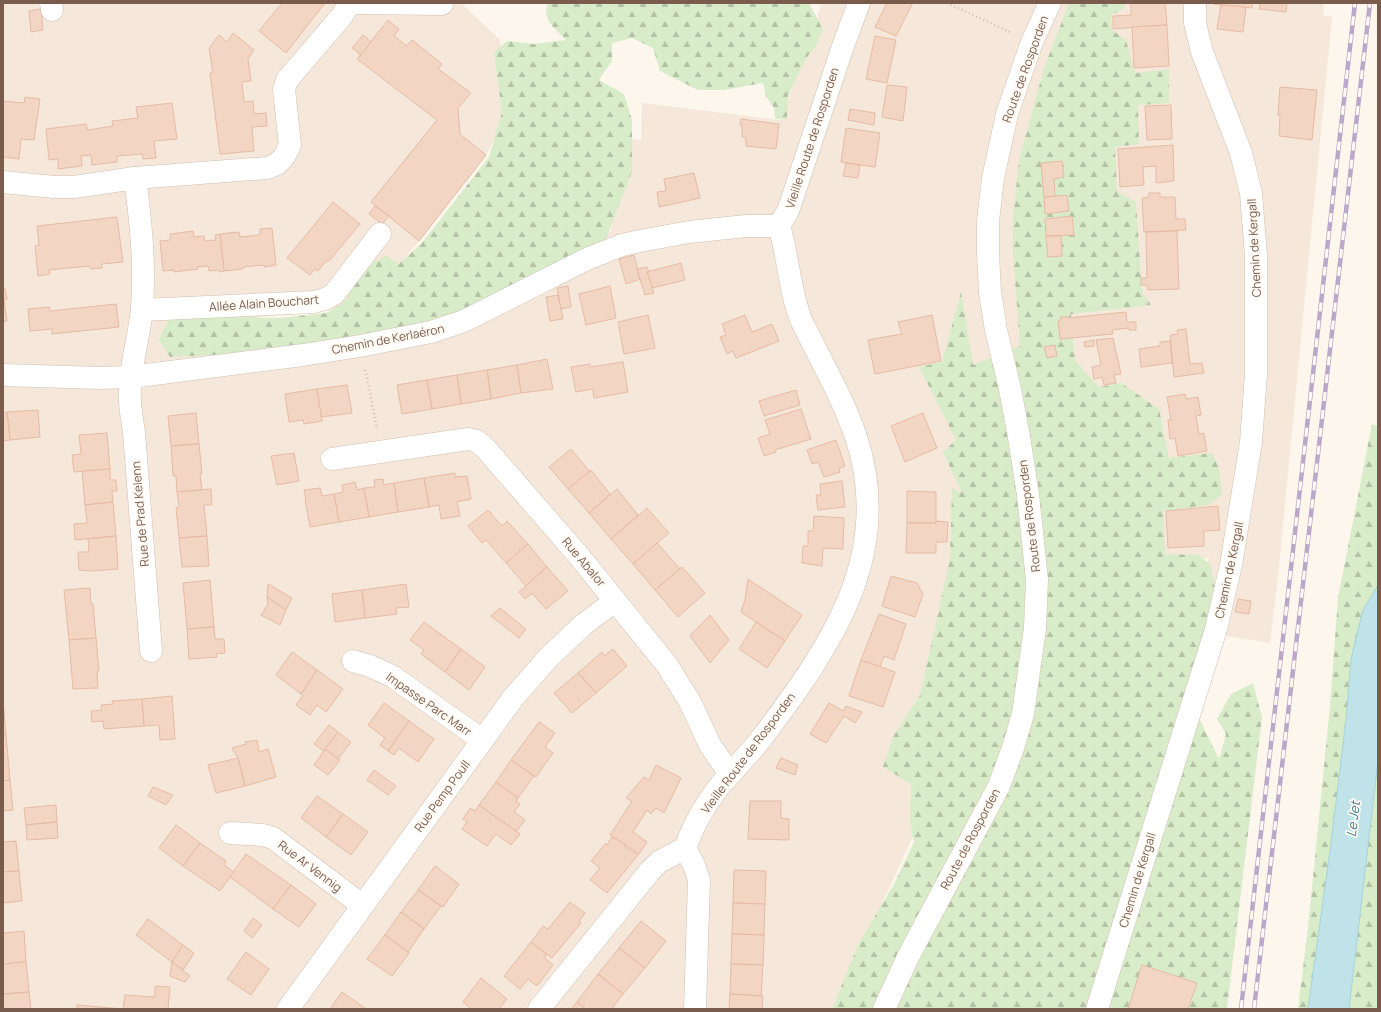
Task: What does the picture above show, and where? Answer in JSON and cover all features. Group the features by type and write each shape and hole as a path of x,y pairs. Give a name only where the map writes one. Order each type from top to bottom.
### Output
{"street":[{"path":"3,182 54,187 74,187 135,178 267,168 278,164 284,157 290,145 284,89 287,80 341,17 350,3"},
{"path":"357,3 442,3"},
{"name":"Vieille Route de Rosporden","path":"685,848 695,823 705,806 767,731 815,663 834,632 848,603 857,579 864,551 868,522 864,468 847,412 795,306 788,270 787,253 779,226 788,211 842,49 859,3"},
{"name":"Route de Rosporden","path":"884,1009 917,941 999,786 1013,748 1023,714 1029,678 1035,628 1036,580 1034,541 1019,437 1010,388 996,330 990,292 988,254 990,199 1001,136 1012,96 1032,42 1050,3"},
{"name":"Chemin de Kergall","path":"1097,1009 1216,629 1231,565 1251,442 1256,374 1257,317 1254,219 1251,193 1241,153 1202,52 1198,38 1195,3"},
{"name":"Rue de Prad Kelenn","path":"135,178 143,250 142,310 130,377 130,399 134,432 151,651"},
{"name":"Chemin de Kerlaéron","path":"3,375 100,378 130,377 303,355 360,346 431,332 464,321 573,266 622,245 689,232 746,226 779,226"},
{"name":"Allée Alain Bouchart","path":"142,310 314,302 325,299 334,294 380,234"},
{"name":"Rue Abalor","path":"332,459 468,439 477,441 486,449 579,556 667,665 690,702 710,745 730,774"},
{"name":"Rue Pemp Poull","path":"288,1009 513,698 548,658 583,625 615,601"},
{"name":"Impasse Parc Marr","path":"353,661 370,666 392,676 482,740"},
{"name":"Rue Ar Vennig","path":"230,832 257,834 273,838 362,905"},
{"path":"539,1009 650,871 659,862 685,848 694,865 699,880 695,1009"}],"path":[{"path":"947,3 1032,42"},
{"path":"360,346 371,395 381,452"}],"shaded area":[{"path":"3,3 461,3 500,40 507,115 486,155 397,267 347,308 260,317 264,348 570,248 611,231 617,138 641,140 642,103 781,120 822,3 1324,3 1323,15 1332,17 1278,577 1270,643 1184,627 1209,558 1129,564 992,524 941,776 833,1009 3,1009"}],"green space":[{"path":"548,3 809,3 823,30 816,46 804,62 788,96 787,119 775,119 774,108 766,96 763,83 724,90 698,90 660,71 653,48 632,38 612,43 612,61 599,80 624,94 632,120 632,171 604,244 450,317 411,331 250,353 170,357 159,340 170,316 279,318 326,313 340,305 348,298 353,277 386,256 399,264 422,243 489,157 502,112 494,52 507,41 534,44 566,40 554,28 548,19 546,9"},
{"path":"1069,3 1125,3 1123,9 1111,15 1112,30 1126,40 1135,73 1169,69 1169,103 1138,105 1139,144 1115,147 1117,191 1136,202 1142,292 1151,305 1071,314 1075,361 1099,387 1121,383 1159,409 1169,458 1212,453 1220,473 1222,495 1208,505 1163,511 1165,554 1199,555 1211,565 1216,596 1199,718 1219,759 1226,734 1217,719 1231,694 1253,683 1262,717 1227,1009 832,1009 858,945 894,884 914,842 910,824 911,784 883,767 893,737 920,695 950,559 952,488 962,493 943,452 956,440 919,367 942,362 961,292 973,365 1020,346 1013,254 1013,218 1019,160 1044,68"},
{"path":"1372,424 1378,426 1378,1009 1298,1009 1308,928 1330,706 1338,598"}],"water":[{"name":"Le Jet","path":"1378,585 1378,761 1349,1009 1308,1009 1330,851 1346,720 1351,659 1363,610"}],"building":[{"path":"282,3 325,3 286,53 259,31"},
{"path":"887,3 912,4 896,36 875,27"},
{"path":"1131,3 1165,3 1167,25 1113,29 1113,16 1131,15"},
{"path":"1212,3 1253,3 1252,8"},
{"path":"1260,3 1287,3 1286,12 1259,9"},
{"path":"1221,5 1246,7 1243,32 1217,29"},
{"path":"41,9 43,30 31,32 29,11"},
{"path":"388,20 399,29 394,36 407,46 412,40 442,64 438,69 471,93 458,108 460,134 486,155 419,241 371,202 437,120 357,59"},
{"path":"1167,25 1169,66 1134,68 1132,27"},
{"path":"233,33 254,50 248,59 251,81 242,82 244,102 253,101 254,114 266,113 267,126 252,127 254,151 220,154 210,73 213,73 209,48 219,35 227,42"},
{"path":"363,35 371,42 361,55 352,48"},
{"path":"875,36 896,40 887,83 866,79"},
{"path":"887,85 907,87 903,121 882,117"},
{"path":"1280,87 1317,90 1312,140 1279,136 1280,116 1278,115"},
{"path":"25,97 40,99 34,140 21,139 19,159 3,157 3,101 24,103"},
{"path":"172,103 177,139 154,141 156,158 143,159 142,154 117,156 117,162 92,165 91,155 81,156 82,166 58,169 58,159 49,160 46,129 86,124 88,130 113,126 112,121 138,118 136,107"},
{"path":"1171,105 1172,139 1147,140 1145,106"},
{"path":"850,109 875,113 874,125 848,120"},
{"path":"741,119 779,124 776,149 746,146 746,138 742,137 742,125 740,125"},
{"path":"846,128 880,133 875,167 841,162"},
{"path":"1173,145 1174,181 1156,183 1156,166 1143,167 1144,185 1120,187 1118,149"},
{"path":"1062,161 1064,177 1054,179 1055,196 1044,197 1041,163"},
{"path":"846,163 860,165 858,178 843,176"},
{"path":"694,173 700,198 659,207 657,192 666,191 664,179"},
{"path":"1149,193 1160,193 1160,197 1175,197 1176,219 1185,219 1186,230 1144,232 1142,198 1149,197"},
{"path":"1067,195 1069,211 1045,214 1044,197"},
{"path":"333,202 360,224 329,261 327,260 318,271 315,269 310,275 287,258"},
{"path":"375,206 389,216 382,224 369,214"},
{"path":"1072,216 1074,235 1046,236 1045,219"},
{"path":"117,217 123,262 102,264 102,268 91,269 89,266 49,270 50,274 38,276 35,246 39,245 37,226"},
{"path":"272,228 276,265 264,267 264,265 243,267 243,269 224,271 220,234 239,232 240,237 260,235 260,229"},
{"path":"193,231 194,237 204,236 205,241 216,240 215,235 220,234 224,271 209,271 208,266 197,267 198,269 174,272 174,270 163,271 160,241 170,240 170,234"},
{"path":"1177,231 1179,289 1148,290 1147,285 1141,285 1141,278 1147,278 1146,232"},
{"path":"1046,236 1061,236 1062,256 1048,257"},
{"path":"634,255 640,279 626,284 619,259"},
{"path":"681,263 685,280 652,288 647,272"},
{"path":"647,267 649,272 647,272 654,293 645,295 637,269"},
{"path":"568,286 571,307 561,309 557,288"},
{"path":"610,286 616,318 586,325 579,294"},
{"path":"3,289 5,289 7,299 4,300 7,321 3,322"},
{"path":"558,295 563,319 550,321 546,297"},
{"path":"116,304 119,327 52,334 52,329 30,331 28,309 49,307 50,311"},
{"path":"1126,312 1127,322 1136,322 1136,330 1129,330 1129,328 1112,330 1113,334 1060,339 1058,321 1061,320 1060,317 1068,318"},
{"path":"648,315 655,348 624,354 618,322"},
{"path":"745,315 752,332 772,324 779,341 736,358 733,351 727,354 720,337 726,335 722,324"},
{"path":"932,315 941,361 875,374 868,340 902,334 898,322"},
{"path":"1186,329 1190,364 1202,363 1204,373 1174,377 1170,335 1178,334 1177,330"},
{"path":"1113,338 1121,374 1114,375 1116,383 1104,385 1102,377 1094,379 1092,367 1101,365 1096,340"},
{"path":"1094,340 1094,346 1085,347 1084,342"},
{"path":"1170,341 1172,363 1141,367 1139,349 1160,346 1160,342"},
{"path":"1055,345 1057,356 1047,358 1044,347"},
{"path":"547,359 553,389 521,393 517,365"},
{"path":"623,362 628,392 594,398 593,389 576,392 571,367 590,364 590,367"},
{"path":"517,365 521,393 491,399 487,370"},
{"path":"487,370 491,399 461,404 457,375"},
{"path":"457,375 461,404 432,409 427,380"},
{"path":"427,380 432,409 402,414 397,385"},
{"path":"347,385 352,413 321,417 317,389"},
{"path":"317,389 322,421 304,424 303,420 289,422 285,394"},
{"path":"796,390 800,405 764,416 759,401"},
{"path":"1185,394 1186,399 1198,397 1201,415 1196,416 1199,434 1204,433 1207,451 1178,456 1175,438 1170,439 1168,420 1171,420 1167,397"},
{"path":"801,409 811,439 775,450 776,452 764,456 758,438 770,434 765,420"},
{"path":"38,410 40,437 10,440 7,412"},
{"path":"7,412 10,440 3,441 3,413"},
{"path":"196,413 199,444 171,446 168,416"},
{"path":"923,413 937,448 905,462 891,426"},
{"path":"107,433 110,469 74,472 72,455 81,454 79,435"},
{"path":"836,440 845,466 839,469 840,472 824,477 818,462 812,464 807,450"},
{"path":"199,444 202,490 177,492 176,476 173,476 171,446"},
{"path":"571,449 590,472 568,489 549,467"},
{"path":"294,453 299,481 277,485 271,456"},
{"path":"110,469 110,480 116,480 117,491 112,491 113,502 85,505 82,471"},
{"path":"591,470 610,494 589,513 568,489"},
{"path":"455,473 455,477 467,476 471,499 457,502 460,516 441,519 439,505 429,507 424,478"},
{"path":"424,478 429,507 398,512 394,483"},
{"path":"383,479 384,485 394,483 398,512 369,517 364,488 375,487 374,480"},
{"path":"842,481 845,507 818,510 816,495 821,495 820,484"},
{"path":"355,482 357,490 364,488 369,517 339,522 334,494 343,492 342,485"},
{"path":"320,488 322,496 334,494 339,522 310,527 304,490"},
{"path":"211,489 212,505 204,505 207,536 179,538 176,508 179,507 177,492"},
{"path":"617,489 638,515 611,539 589,513"},
{"path":"907,491 936,492 936,523 907,523"},
{"path":"113,502 116,536 75,540 74,524 87,523 85,505"},
{"path":"1218,506 1220,530 1204,531 1204,546 1168,548 1166,511"},
{"path":"647,508 669,533 633,564 611,539"},
{"path":"488,510 502,526 507,521 528,544 506,563 486,540 482,543 468,526"},
{"path":"814,516 844,518 843,549 823,548 822,566 802,563 803,546 808,546 808,531 813,531"},
{"path":"936,521 948,522 947,542 936,542 936,553 906,553 907,523 936,523"},
{"path":"116,536 118,569 90,571 79,570 78,552 89,552 88,539"},
{"path":"207,536 209,566 182,567 179,538"},
{"path":"657,543 680,569 655,590 633,564"},
{"path":"528,544 547,567 526,586 506,563"},
{"path":"547,567 568,591 546,609 532,593 525,599 519,592"},
{"path":"682,567 705,593 678,617 655,590"},
{"path":"891,576 917,583 923,594 915,617 882,606"},
{"path":"748,579 802,615 785,641 741,612 745,600"},
{"path":"210,580 214,627 187,629 183,583"},
{"path":"268,584 292,598 286,610 267,597"},
{"path":"406,584 409,607 396,608 397,614 365,618 362,590"},
{"path":"90,588 96,638 69,640 64,590"},
{"path":"362,590 365,618 335,622 332,594"},
{"path":"267,597 286,610 280,625 261,615 268,604"},
{"path":"1238,599 1251,601 1249,614 1235,612"},
{"path":"500,608 526,629 519,638 491,616"},
{"path":"879,614 906,624 894,660 884,656 880,667 861,660"},
{"path":"710,615 729,640 710,663 690,636"},
{"path":"424,622 461,649 445,672 421,654 424,650 410,640"},
{"path":"756,622 785,641 767,668 739,649"},
{"path":"214,627 215,639 224,639 225,653 216,654 217,657 189,659 187,629"},
{"path":"96,638 99,671 97,671 98,688 73,689 69,640"},
{"path":"461,649 485,667 469,690 445,672"},
{"path":"613,649 627,666 596,693 578,673 602,652 604,656"},
{"path":"292,652 317,670 301,694 276,675"},
{"path":"861,660 895,672 883,707 849,696"},
{"path":"317,670 343,689 326,712 317,705 310,715 296,705 303,695 301,694"},
{"path":"578,673 596,693 572,713 554,693"},
{"path":"172,696 175,739 160,740 159,725 144,726 142,699"},
{"path":"142,699 144,726 104,729 103,721 92,722 91,711 102,710 101,705 113,704 112,701"},
{"path":"3,700 6,735 3,735"},
{"path":"384,703 409,721 388,751 380,745 385,738 368,725"},
{"path":"829,703 843,711 846,706 862,712 855,723 844,716 826,743 810,734"},
{"path":"409,721 434,739 418,762 399,748 394,755 388,751"},
{"path":"539,722 555,733 545,747 553,753 536,777 511,760"},
{"path":"329,725 338,732 324,751 314,744"},
{"path":"338,732 351,742 338,759 325,749"},
{"path":"3,735 6,735 10,780 3,781"},
{"path":"257,740 259,752 268,749 276,777 245,786 238,758 232,748 246,744 245,742"},
{"path":"325,749 340,760 328,775 314,765"},
{"path":"238,758 245,786 216,793 208,765"},
{"path":"781,758 798,765 795,775 776,768"},
{"path":"511,760 534,776 518,798 496,782"},
{"path":"656,765 681,778 664,813 656,808 651,814 647,810 633,832 647,842 639,854 610,835 632,801 626,798 644,777 649,780"},
{"path":"374,770 396,786 388,795 367,780"},
{"path":"10,780 13,810 3,811 3,781"},
{"path":"496,782 518,798 516,802 520,804 514,812 525,820 516,832 479,805"},
{"path":"153,787 173,795 166,805 148,796"},
{"path":"317,796 343,814 326,837 301,818"},
{"path":"750,801 781,801 781,818 789,819 789,840 748,839"},
{"path":"56,805 57,822 26,825 24,808"},
{"path":"479,805 520,834 511,845 496,834 487,846 462,829 467,822 463,819 470,808 475,811"},
{"path":"343,814 368,832 351,855 326,837"},
{"path":"57,822 58,838 27,840 26,825"},
{"path":"176,825 200,843 183,866 159,848"},
{"path":"612,837 625,844 624,846 638,855 607,893 590,880 600,868 591,861 605,844 607,845"},
{"path":"16,841 19,871 3,872 3,842"},
{"path":"200,843 226,861 224,865 234,872 220,891 183,866"},
{"path":"246,854 291,885 273,909 230,877"},
{"path":"435,866 459,884 443,907 418,890"},
{"path":"734,870 766,871 765,904 733,903"},
{"path":"19,871 22,901 3,903 3,872"},
{"path":"291,885 316,904 299,927 273,909"},
{"path":"418,890 441,906 424,929 401,912"},
{"path":"570,902 585,913 579,921 581,923 552,958 531,942 543,926 548,929"},
{"path":"733,903 765,904 764,935 732,934"},
{"path":"401,912 424,929 408,952 385,935"},
{"path":"253,918 262,925 252,938 244,931"},
{"path":"148,919 183,945 172,962 136,935"},
{"path":"641,921 666,941 645,968 619,948"},
{"path":"24,931 26,962 3,964 3,933"},
{"path":"732,934 764,935 763,965 731,964"},
{"path":"385,935 409,953 392,976 367,959"},
{"path":"531,942 546,954 545,958 553,965 537,986 528,979 520,989 504,976"},
{"path":"183,945 194,953 183,970 172,962"},
{"path":"619,948 645,968 623,994 598,974"},
{"path":"246,952 269,969 251,995 227,979"},
{"path":"26,962 29,992 3,994 3,964"},
{"path":"172,962 190,976 185,982 170,976"},
{"path":"731,964 763,965 761,996 730,994"},
{"path":"1142,965 1197,983 1188,1009 1128,1009"},
{"path":"598,974 623,994 612,1009 586,1009 577,1002"},
{"path":"481,978 507,999 499,1009 471,1009 463,1002"},
{"path":"155,986 170,987 168,1009 123,1009 125,995 155,997"},
{"path":"29,992 31,1009 3,1009 3,994"},
{"path":"342,992 366,1009 330,1009"},
{"path":"730,994 763,996 762,1009 729,1009"},
{"path":"577,1002 586,1009 571,1009"},
{"path":"77,1005 123,1009 77,1009"}],"railway":[{"path":"1241,1009 1355,3"},
{"path":"1254,1009 1370,3"}]}
